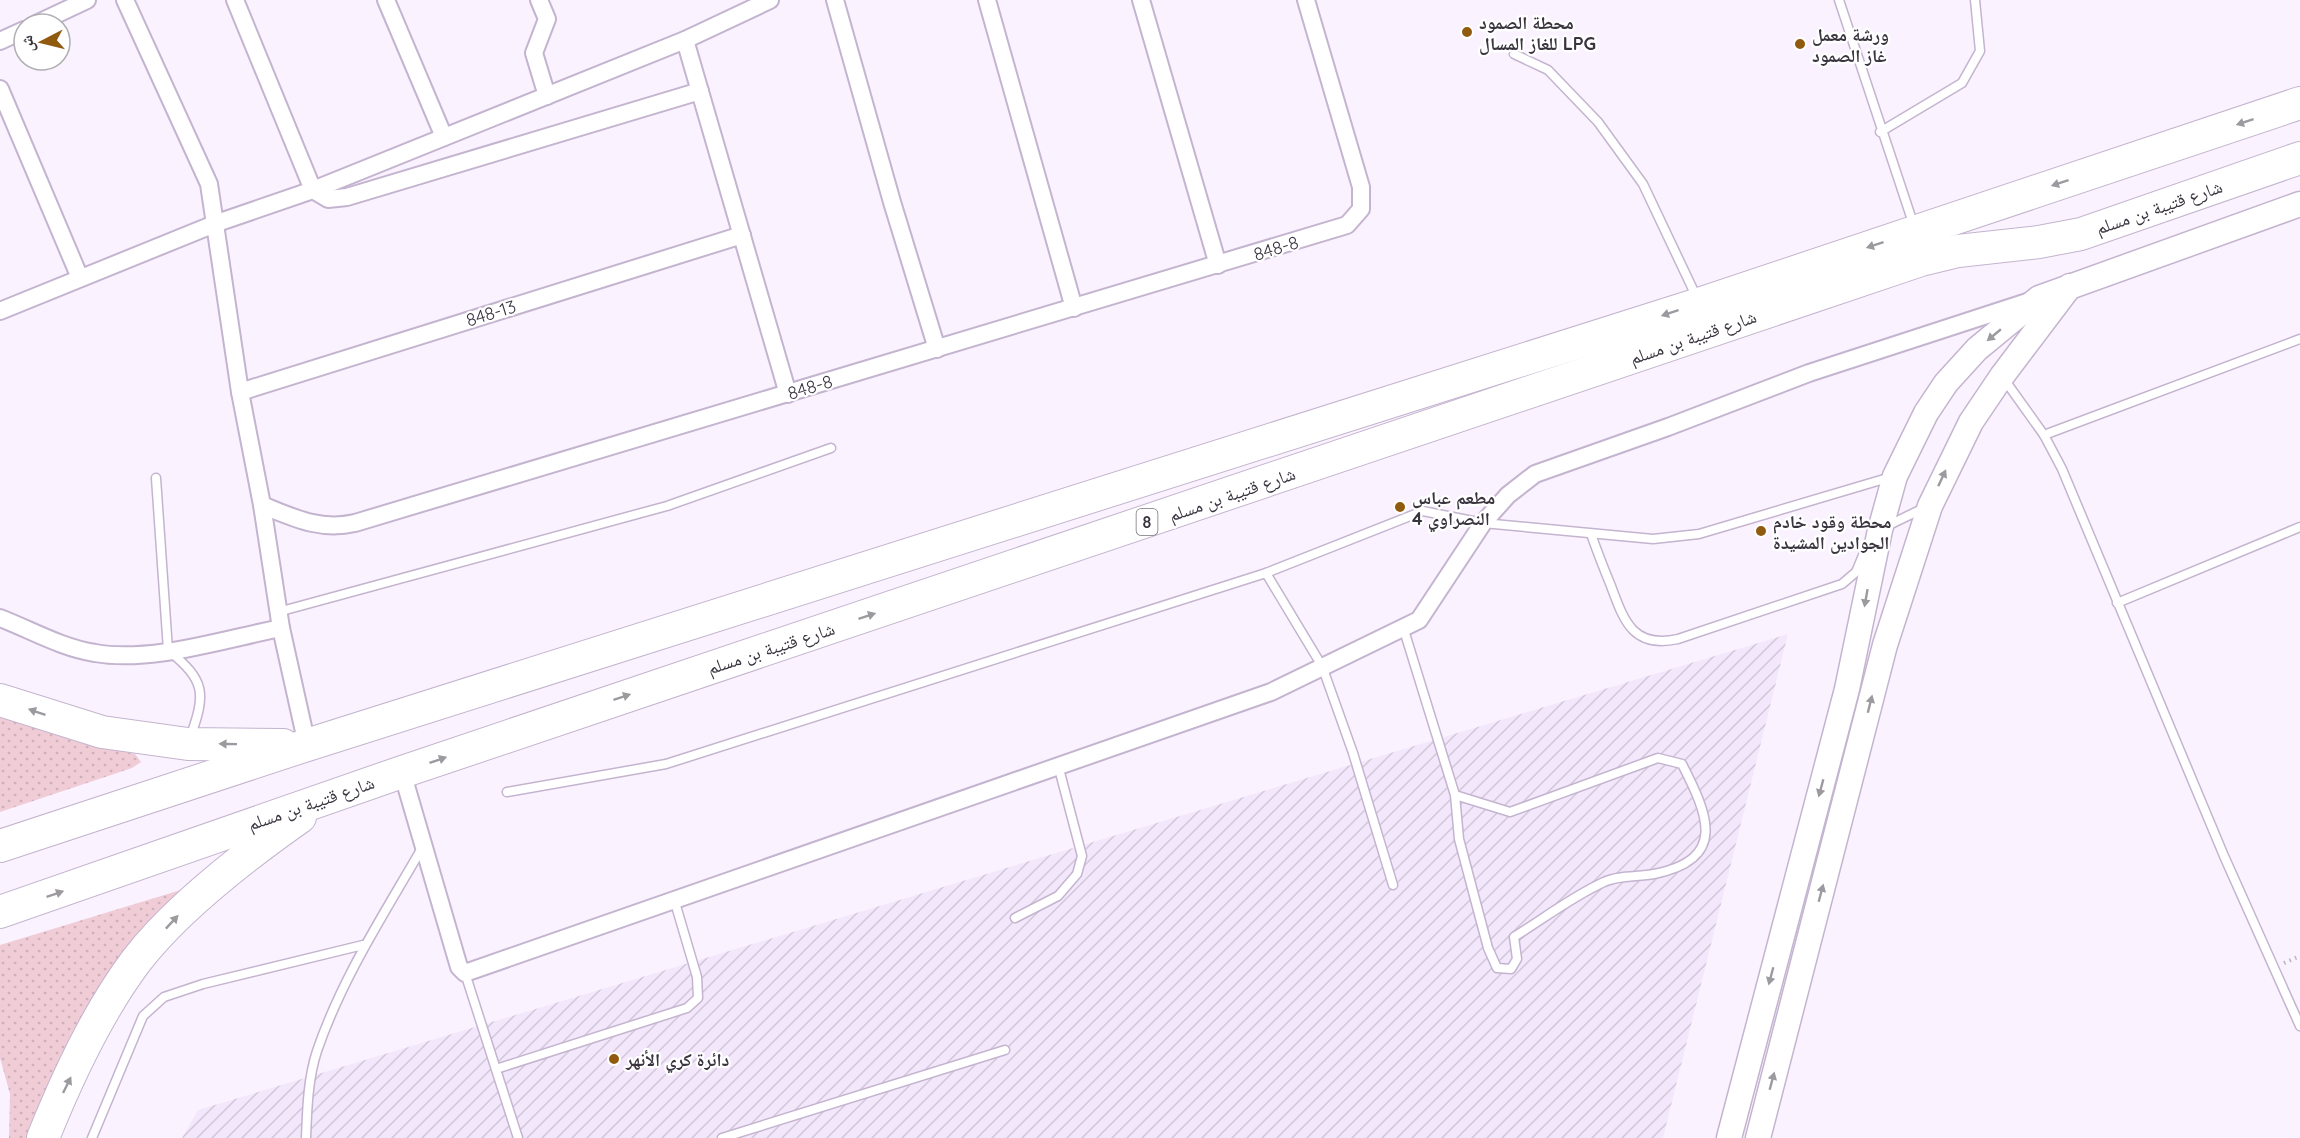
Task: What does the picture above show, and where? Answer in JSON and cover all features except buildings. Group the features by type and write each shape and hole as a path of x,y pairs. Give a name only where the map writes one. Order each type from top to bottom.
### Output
{"highway":[{"name":"شارع قتيبة بن مسلم","path":"0,846 307,745 1699,304 2300,103"},
{"name":"شارع قتيبة بن مسلم","path":"0,912 402,772 1921,260 1958,251 2039,242 2081,234 2300,158"},
{"path":"0,700 102,732 188,744 307,745"},
{"path":"43,1138 100,1016 136,961 188,907 288,825 327,798"}],"street":[{"path":"62,12 87,0"},
{"path":"125,0 202,165 217,224 240,392 262,505 279,620 307,745"},
{"path":"236,0 313,190 328,199 347,197 700,91"},
{"path":"386,0 444,137"},
{"path":"539,0 547,19 534,53 547,96"},
{"path":"0,311 217,224 313,190 547,96 685,40 770,0"},
{"path":"835,0 892,202 937,349"},
{"path":"987,0 1074,308"},
{"path":"1141,0 1218,265"},
{"name":"848-8","path":"262,505 314,525 342,526 1337,230 1355,218 1360,209 1361,188 1306,0"},
{"path":"685,40 788,394"},
{"path":"0,89 80,278"},
{"path":"402,772 459,967 465,973 1270,692 1419,620 1483,524 1508,495 1535,474 1820,370 2039,298 2300,204"},
{"name":"848-13","path":"240,392 742,235"},
{"path":"1758,1138 1885,645 1930,506 1971,423 2002,376 2070,286"},
{"path":"1729,1138 1846,689 1894,476 1909,444 1946,383 1977,349 2039,298"},
{"path":"0,618 92,653 130,656 168,650 279,620"}],"lane":[{"path":"1839,0 1880,132 1916,232"},
{"path":"1880,132 1962,83 1980,51 1975,0"},
{"path":"1514,54 1548,70 1598,122 1643,184 1699,304"},
{"path":"2044,435 2300,339"},
{"path":"2002,376 2044,435 2078,504 2219,846 2300,1026"},
{"path":"279,620 667,506 831,448"},
{"path":"507,792 666,764 1266,573 1423,511 1483,524 1653,539 1699,534 1894,476"},
{"path":"156,478 168,650 190,668 198,680 201,707 188,744"},
{"path":"1591,534 1623,619 1637,634 1657,642 1678,639 1847,581 1856,572 1870,539 1880,530 1930,506"},
{"path":"2117,603 2300,527"},
{"path":"1266,573 1322,666 1353,753 1393,885"},
{"path":"1403,627 1455,795 1459,839 1488,948 1497,968 1511,969 1516,959 1514,937 1605,881 1656,873 1698,856 1705,844 1703,805 1682,764 1658,758 1510,812 1455,795"},
{"path":"1015,918 1058,896 1077,874 1082,856 1058,765"},
{"path":"306,1138 307,1108 316,1053 363,945 423,846"},
{"path":"496,1070 687,1008 698,998 697,977 674,899"},
{"path":"92,1138 143,1016 164,997 203,984 363,945"},
{"path":"465,973 518,1138"},
{"path":"722,1138 1005,1050"}],"shaded area":[{"path":"1788,634 1663,1138 182,1138 198,1110"},
{"path":"0,712 74,741 135,754 141,762 132,768 0,812"},
{"path":"184,889 150,920 107,975 29,1138 9,1138 10,1094 0,1058 0,945"}],"place":[{"name":"محطة الصمود للغاز المسال LPG","path":"1467,32"},
{"name":"ورشة معمل غاز الصمود","path":"1800,44"},
{"name":"مطعم عباس النصراوي 4","path":"1400,507"},
{"name":"محطة وقود خادم الجوادين المشيدة","path":"1761,531"},
{"name":"دائرة كري الأنهر","path":"614,1059"}]}
